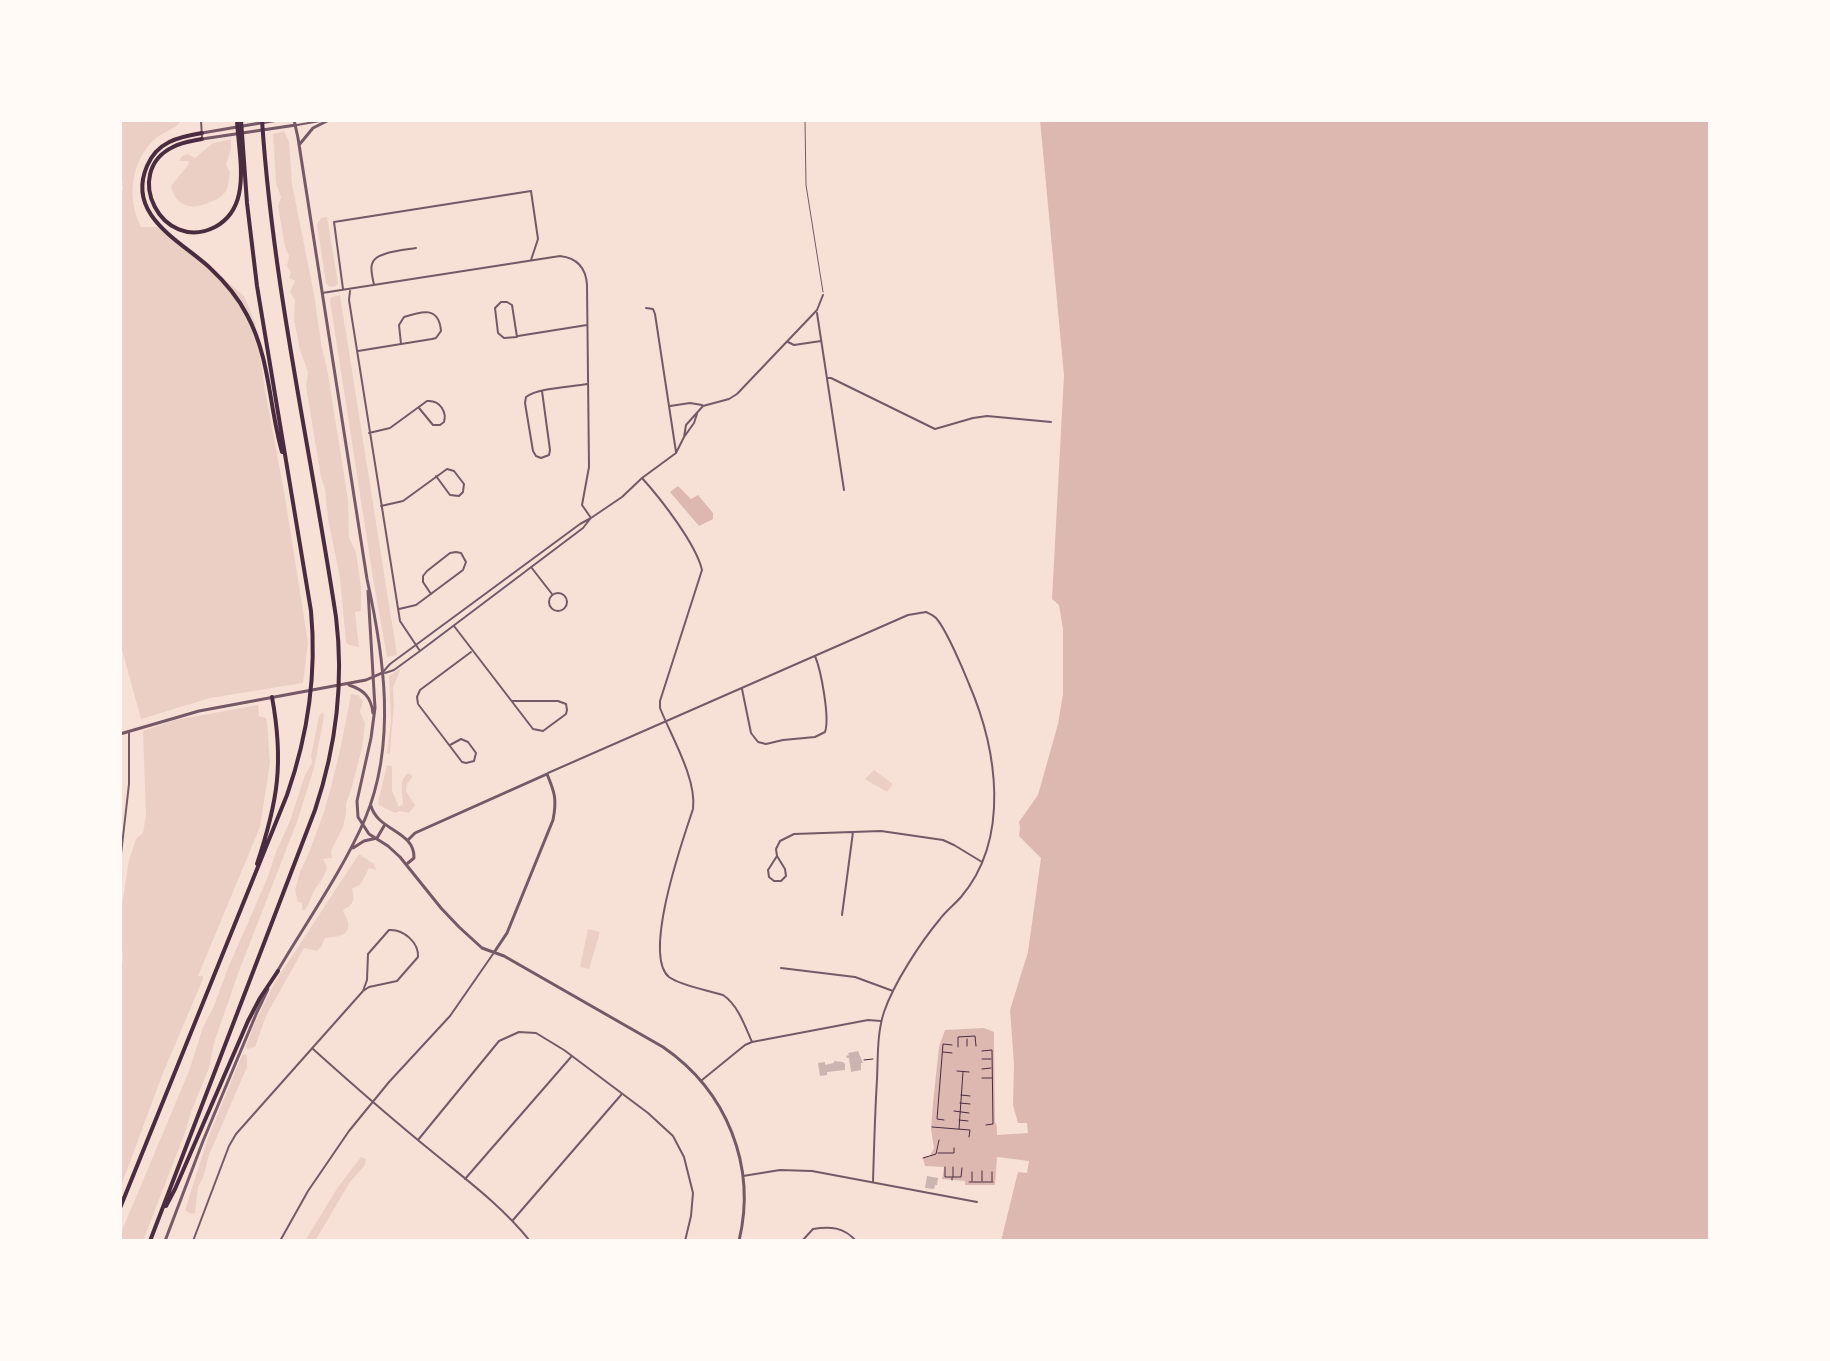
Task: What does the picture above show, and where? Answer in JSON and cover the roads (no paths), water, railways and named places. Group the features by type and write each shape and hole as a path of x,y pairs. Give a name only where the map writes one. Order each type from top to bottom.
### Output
{"highway":[{"path":"202,139 181,143 166,151 155,163 149,183 151,200 160,216 173,227 190,232 204,231 218,225 236,204 241,184 239,120"},
{"path":"158,1223 315,810 332,747 338,699 336,617 278,275 262,120"},
{"path":"202,133 171,140 154,153 143,180 144,200 154,220 221,279 246,312 263,354 277,434 289,474"},
{"path":"120,1208 291,783 303,744 310,704 313,675 311,611 256,276 240,144"},
{"path":"243,906 266,837 278,783 279,742 272,697"},
{"path":"150,1241 248,1021 278,971"}],"street":[{"path":"201,120 202,139 295,122 329,120"},
{"path":"202,133 278,120"},
{"path":"299,145 313,128 329,120"},
{"path":"165,1241 209,1125 257,1012 350,850 370,803 382,758 384,739 379,635 367,579 295,122"},
{"path":"343,290 334,222 531,191 538,239 530,261"},
{"path":"374,285 372,263 375,258 416,248"},
{"path":"322,293 563,256 582,267 587,281 589,467 582,505 591,518"},
{"path":"351,289 349,297 398,609 401,624 420,651"},
{"path":"670,406 690,403 703,406 737,394 817,310 823,295"},
{"path":"517,337 512,305 504,302 497,304 495,311 499,335 507,338 517,337 587,325"},
{"path":"646,308 653,309 655,314 676,453"},
{"path":"817,310 844,490"},
{"path":"357,351 401,344 436,338 441,331 438,317 426,312 402,319 399,325 401,344"},
{"path":"787,342 794,345 822,341"},
{"path":"827,378 935,429 989,416 1051,422"},
{"path":"542,391 550,450 547,457 541,458 533,451 525,400 529,394 542,391 588,384"},
{"path":"369,433 388,429 429,401 438,403 445,413 444,422 433,425 419,408"},
{"path":"382,673 580,524 622,497 676,453 686,425 703,406"},
{"path":"381,506 401,502 436,476 447,469 454,471 464,484 463,492 459,496 450,495 436,476"},
{"path":"642,478 691,544 702,570 660,701 665,722 691,782 694,798 666,900 661,964 665,973 673,979 728,998 752,1042"},
{"path":"120,734 199,711 345,684 394,670 583,528 591,518"},
{"path":"398,609 413,607 431,594 465,567 461,553 450,553 424,574 423,582 431,594"},
{"path":"528,563 552,595"},
{"path":"367,579 374,719 357,801 357,814 362,825 369,834 393,850 441,908 482,948 495,951 663,1047 701,1080 727,1119 737,1146 743,1176 744,1212 739,1241"},
{"path":"560,594 565,598 566,604 562,610 556,611 550,607 552,595 560,594"},
{"path":"408,840 415,833 914,613 926,612 936,619 970,686 982,721 989,752 994,810 983,863 961,897 929,933 894,991 881,1021 873,1182"},
{"path":"451,621 533,729 543,731 567,710 566,704 558,701 512,701"},
{"path":"450,745 461,739 468,742 476,753 474,761 462,762 418,704 418,694 473,650"},
{"path":"742,688 751,733 756,741 764,744 824,734 828,725 815,656"},
{"path":"345,684 365,693 372,704 374,719"},
{"path":"120,863 129,784 129,732"},
{"path":"280,1241 316,1178 372,1102 450,1016 507,933 553,820 555,793 547,774"},
{"path":"370,803 375,817 408,840 415,852 414,858 406,865"},
{"path":"350,850 361,842 377,838 385,825"},
{"path":"777,856 768,870 769,877 781,881 786,876 785,869 776,849 778,843 792,834 892,831 952,843 983,863"},
{"path":"842,915 853,832"},
{"path":"193,1241 233,1138 363,991 397,981 416,960 416,945 402,932 386,932 370,950 363,991"},
{"path":"781,968 855,977 894,991"},
{"path":"701,1080 752,1042 855,1022 881,1021"},
{"path":"418,1140 499,1041 519,1032 536,1033 648,1113 673,1136 684,1157 693,1193 685,1241"},
{"path":"312,1048 513,1220 530,1241"},
{"path":"465,1179 572,1056"},
{"path":"513,1220 621,1094"},
{"path":"743,1176 801,1170 977,1202"},
{"path":"802,1241 813,1229 825,1227 838,1228 851,1234 856,1241"}],"lane":[{"path":"374,120 385,120"},
{"path":"805,120 806,185 823,295"}]}
